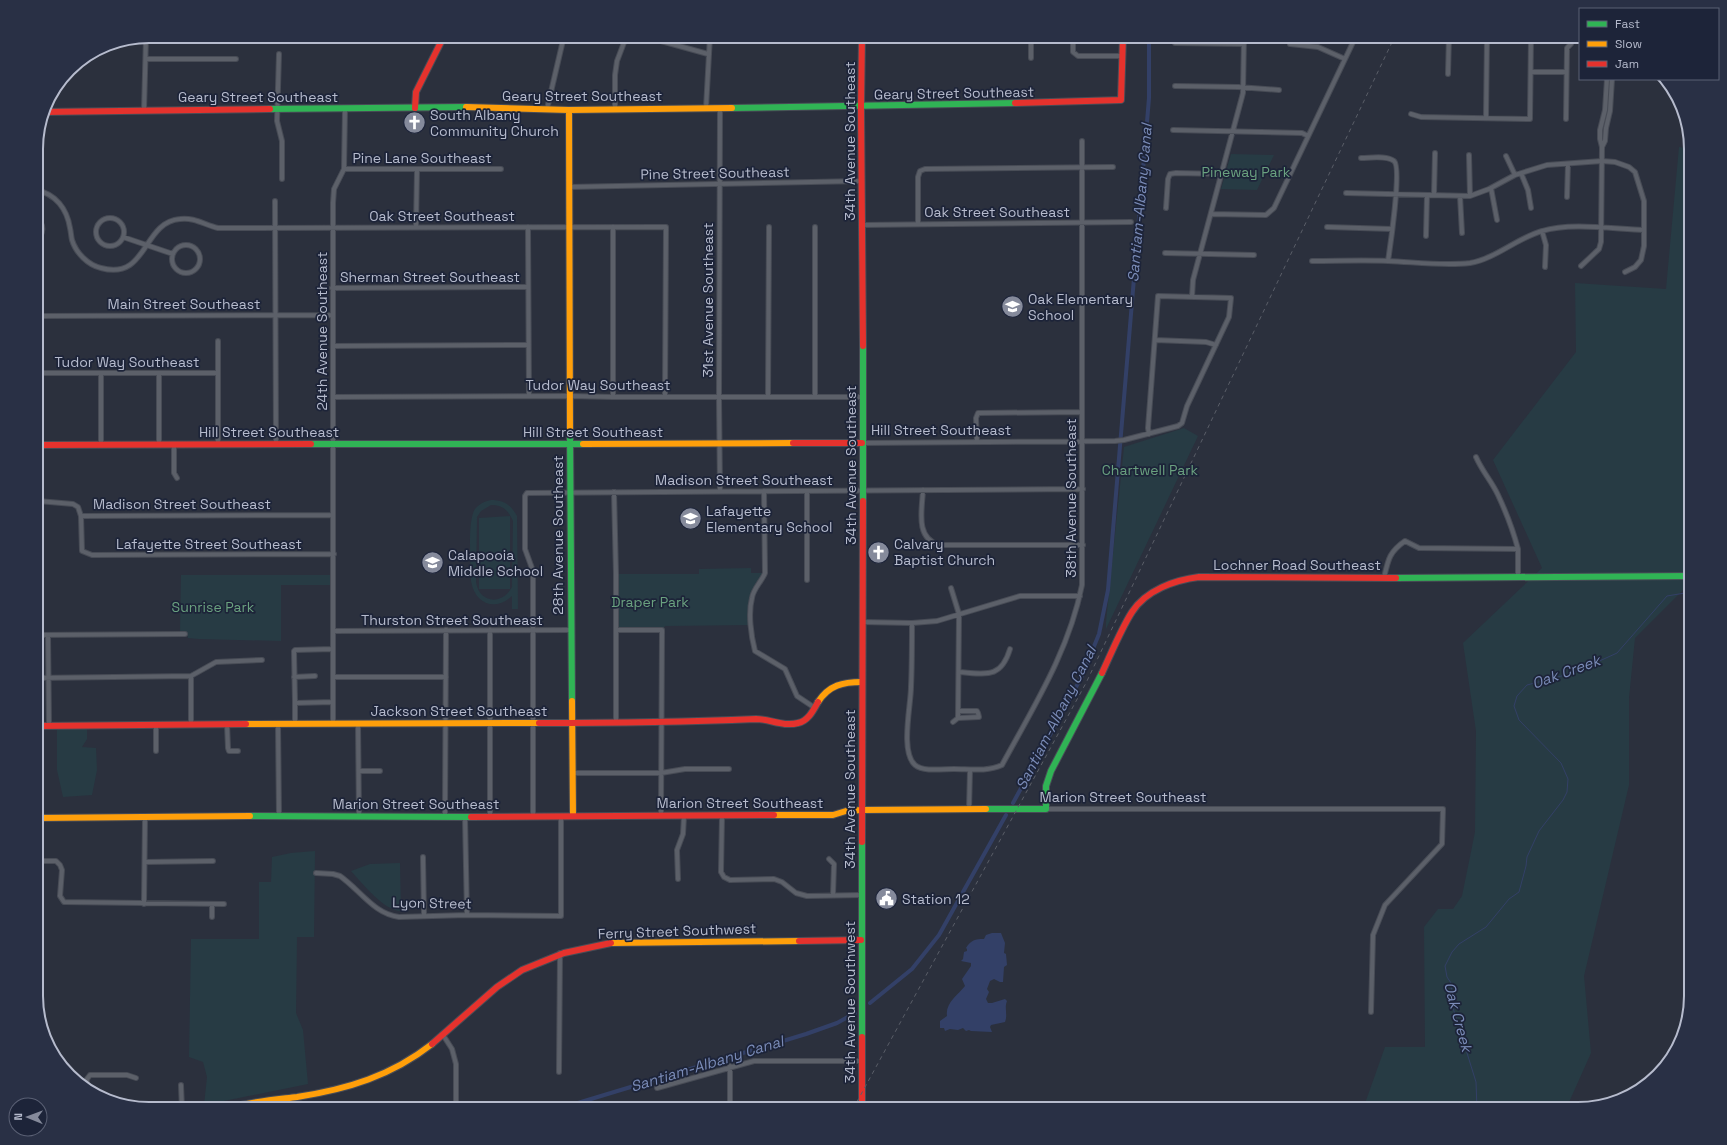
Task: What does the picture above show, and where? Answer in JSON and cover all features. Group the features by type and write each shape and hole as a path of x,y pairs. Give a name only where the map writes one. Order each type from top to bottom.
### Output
{"street":[{"path":"144,110 146,43"},
{"path":"415,108 416,92 440,43"},
{"path":"547,109 562,43"},
{"path":"615,108 616,69 623,43"},
{"path":"668,43 708,54"},
{"path":"706,108 709,43"},
{"name":"34th Avenue Southeast","path":"862,43 862,895"},
{"path":"1031,43 1031,58"},
{"path":"1074,43 1073,52 1078,56 1123,56 1123,43"},
{"path":"1149,434 1148,428 1158,296 1192,297 1193,280 1199,254 1222,174 1243,88 1244,44 1175,43"},
{"path":"1211,214 1266,215 1270,212 1278,201 1353,43"},
{"path":"1448,74 1449,43"},
{"path":"1486,118 1487,43"},
{"path":"1412,114 1421,117 1530,119 1531,43"},
{"path":"1290,44 1318,47 1345,59"},
{"path":"1566,119 1567,48 1571,44"},
{"path":"279,54 277,121 282,141 282,179"},
{"name":"Geary Street Southeast","path":"50,112 488,107 569,110 615,108 861,107 1121,100 1123,56"},
{"path":"146,59 236,59"},
{"path":"1531,72 1566,72"},
{"path":"1602,146 1605,141 1610,111 1607,80"},
{"path":"1581,266 1599,249 1601,242 1602,146 1600,130 1612,80"},
{"path":"1175,86 1279,90"},
{"name":"31st Avenue Southeast","path":"720,108 720,491"},
{"name":"24th Avenue Southeast","path":"333,723 334,397 332,228 333,196 344,170 345,109"},
{"name":"28th Avenue Southeast","path":"569,110 570,492 574,816"},
{"path":"1605,110 1610,111"},
{"path":"1173,130 1302,133 1308,136"},
{"name":"38th Avenue Southeast","path":"970,770 996,768 1002,765 1057,663 1073,624 1082,585 1082,141"},
{"path":"1434,195 1435,153"},
{"path":"1469,155 1470,196"},
{"path":"1506,156 1515,175"},
{"path":"1361,158 1388,158 1396,163 1398,168 1388,261"},
{"path":"1346,193 1470,196 1491,188 1515,175 1547,165 1602,161 1622,164 1635,172 1644,201 1644,246 1641,260 1635,267 1625,272"},
{"path":"1567,197 1568,164"},
{"path":"918,224 918,177 920,171 925,169 1113,167"},
{"name":"Pine Lane Southeast","path":"344,170 501,169"},
{"path":"416,228 417,170"},
{"path":"1166,208 1168,179 1172,173 1222,174"},
{"path":"1521,173 1528,190 1531,208"},
{"name":"Pine Street Southeast","path":"569,187 861,181"},
{"path":"1491,188 1497,220"},
{"name":"Oak Street Southeast","path":"43,192 55,198 63,206 68,216 72,240 81,256 94,266 108,269 123,267 136,260 143,254 156,231 163,225 179,219 190,219 218,228 666,227 666,397"},
{"path":"1426,236 1427,195"},
{"path":"1460,196 1462,233"},
{"path":"275,201 276,444"},
{"path":"105,218 116,219 124,227 123,237 121,242 115,246 104,245 97,237 97,226 105,218"},
{"name":"Oak Street Southeast","path":"862,225 1131,222"},
{"path":"1312,261 1388,261 1410,263 1470,262 1482,259 1542,231 1586,226 1644,230"},
{"path":"528,227 529,396"},
{"path":"613,397 614,227"},
{"path":"768,397 769,227"},
{"path":"815,227 815,396"},
{"path":"1327,227 1392,229"},
{"path":"1542,231 1546,245 1545,267"},
{"path":"123,237 148,244 173,254"},
{"path":"180,246 191,246 198,253 198,264 191,271 181,272 173,264 173,254 180,246"},
{"path":"1165,253 1254,255"},
{"name":"Sherman Street Southeast","path":"332,288 528,287"},
{"name":"Hill Street Southeast","path":"43,445 862,443 1124,440 1178,426 1182,423 1185,411 1229,317 1231,298 1192,297"},
{"name":"Main Street Southeast","path":"43,316 332,315"},
{"path":"1155,340 1206,342 1216,345"},
{"path":"218,341 218,444"},
{"path":"333,346 528,345"},
{"name":"Tudor Way Southeast","path":"43,373 217,373"},
{"path":"101,373 101,445"},
{"path":"159,373 159,445"},
{"name":"Tudor Way Southeast","path":"334,397 862,397"},
{"path":"977,442 976,418 978,413 1082,412"},
{"path":"174,445 174,473 177,478"},
{"path":"1476,457 1498,494 1514,534 1518,549 1518,577"},
{"name":"Madison Street Southeast","path":"533,631 533,571 525,549 525,496 527,493 1083,489"},
{"path":"922,490 922,526 927,539 932,543 939,545 1083,546"},
{"path":"764,491 765,573 752,597 751,637 756,651 785,669 797,696 815,708"},
{"path":"806,491 807,580"},
{"path":"614,492 617,630 616,723"},
{"name":"Madison Street Southeast","path":"43,501 73,504 78,507 82,516 333,515"},
{"name":"Lafayette Street Southeast","path":"82,516 81,548 85,553 92,555 334,554"},
{"path":"1384,578 1389,558 1396,548 1405,541 1419,548 1518,549"},
{"name":"Lochner Road Southeast","path":"1046,809 1046,786 1051,771 1081,716 1132,612 1138,605 1156,591 1176,581 1199,577 1384,578 1684,576"},
{"path":"951,588 959,614 958,718"},
{"path":"862,622 912,623 937,621 1020,596 1080,596"},
{"path":"912,623 909,756 915,765 923,768 970,770 969,810"},
{"path":"445,816 446,630"},
{"path":"490,630 490,816"},
{"name":"Thurston Street Southeast","path":"333,631 571,630"},
{"path":"617,630 662,630 661,814"},
{"path":"533,631 533,817"},
{"path":"43,635 185,634"},
{"path":"48,635 49,726"},
{"path":"295,723 294,651 333,649"},
{"path":"959,672 988,674 997,671 1004,666 1010,649"},
{"path":"43,678 191,676 216,662 262,660"},
{"path":"191,676 191,725"},
{"path":"294,677 315,676"},
{"path":"333,677 446,676"},
{"name":"Jackson Street Southeast","path":"43,726 156,726 295,723 661,723 760,719 789,725 805,721 810,716 822,696 833,686 845,682 862,682"},
{"path":"295,703 333,702"},
{"path":"953,722 958,718 977,718 979,715 976,711 958,711"},
{"path":"358,723 359,817"},
{"path":"227,724 228,748 230,751 238,751"},
{"path":"278,724 279,816"},
{"path":"156,726 156,751"},
{"path":"574,773 661,773 685,769 729,768"},
{"path":"359,771 380,771"},
{"name":"Marion Street Southeast","path":"43,818 279,816 533,817 661,814 684,816 833,815 846,811 862,810 1443,809 1442,844 1385,905 1373,935 1371,1012"},
{"name":"Lyon Street","path":"316,873 340,876 374,906 389,915 399,917 467,915 561,916 561,816"},
{"path":"678,879 677,850 683,834 684,816"},
{"path":"722,816 722,872 724,877 730,880 774,879 782,882 796,893 806,896 862,895"},
{"path":"465,817 467,915"},
{"path":"144,904 146,818"},
{"path":"423,857 424,916"},
{"path":"829,859 834,864 833,895"},
{"path":"43,861 56,862 60,865 62,870 60,896 64,902 224,904"},
{"path":"145,862 213,861"},
{"name":"34th Avenue Southwest","path":"862,895 862,1102"},
{"path":"212,904 212,917"},
{"name":"Ferry Street Southwest","path":"256,1102 341,1088 367,1080 396,1068 443,1035 498,986 529,966 580,948 608,943 862,940"},
{"path":"559,1072 560,954"},
{"path":"443,1035 452,1048 456,1064 456,1102"},
{"path":"657,1088 730,1066 760,1060 862,1061"},
{"path":"730,1066 730,1102"},
{"path":"86,1081 86,1078 90,1075 127,1074 136,1078"},
{"path":"181,1085 182,1102"}],"green space":[{"path":"1679,147 1684,149 1684,589 1635,638 1629,698 1629,785 1584,976 1591,1053 1569,1102 1365,1102 1385,1047 1425,1047 1424,927 1438,909 1453,909 1462,896 1475,832 1476,731 1463,643 1542,568 1493,460 1576,352 1575,283 1666,289"},
{"name":"Pineway Park","path":"1231,154 1274,155 1257,190 1221,189"},
{"name":"Chartwell Park","path":"1184,428 1198,436 1106,629 1124,447"},
{"path":"491,500 500,501 507,504 517,516 518,609 512,609 512,596 499,604 487,603 481,600 473,589 471,581 471,523 475,509 482,503","holes":["491,505 499,506 505,509 513,521 512,587 503,597 491,600 481,594 476,582 477,517 481,511"]},
{"path":"510,516 510,589 479,589 479,518"},
{"name":"Draper Park","path":"751,568 751,573 765,573 752,597 751,625 665,626 662,630 617,630 616,574 699,574 699,569"},
{"name":"Sunrise Park","path":"181,575 334,575 334,585 281,585 281,641 199,639 188,638 187,633 180,634"},
{"path":"57,727 87,729 87,739 82,747 96,748 97,770 92,795 63,797 57,770"},
{"path":"315,851 314,937 297,937 296,1013 303,1030 308,1084 219,1102 204,1102 207,1077 203,1062 189,1057 191,939 259,939 259,882 271,882 272,857 291,853"},
{"path":"400,863 401,911 394,910 381,902 351,871 370,864"}],"water":[{"path":"1001,933 1005,943 1004,953 1006,954 1007,965 1004,967 1003,982 994,979 990,981 987,989 989,992 986,999 988,1003 1005,999 1007,1001 1005,1022 991,1025 990,1027 992,1032 966,1031 963,1028 945,1031 944,1028 940,1028 940,1021 947,1016 950,1003 965,986 962,979 971,966 971,963 961,961 963,959 964,952 967,951 966,948 970,943 976,940 984,939 986,935"}],"waterway":[{"name":"Santiam-Albany Canal","path":"1013,803 1082,676 1099,634 1108,590 1149,98 1149,43"},
{"name":"Oak Creek","path":"1477,1102 1476,1082 1453,1008 1451,983 1447,977 1445,966 1452,952 1459,944 1486,927 1509,899 1519,892 1527,857 1539,831 1563,800 1567,792 1568,779 1561,763 1519,720 1514,706 1517,696 1527,685 1573,673 1617,653 1667,596 1684,593"},
{"name":"Santiam-Albany Canal","path":"870,1003 912,969 939,935 1006,815"},
{"name":"Santiam-Albany Canal","path":"581,1102 806,1034 837,1023 855,1013"}],"railway":[{"path":"857,1102 1086,683 1392,43"}],"traffic: fast":[{"path":"732,108 1015,103"},
{"path":"270,109 466,107"},
{"path":"863,346 863,501"},
{"path":"570,435 572,701"},
{"path":"311,444 583,444"},
{"path":"1396,578 1684,576"},
{"path":"986,809 1046,809 1046,786 1051,771 1102,673"},
{"path":"250,816 471,817"},
{"path":"862,842 862,1037"}],"traffic: slow":[{"path":"466,107 569,110 732,108"},
{"path":"569,110 570,435"},
{"path":"583,444 793,443"},
{"path":"818,702 822,696 832,688 843,684 862,682"},
{"path":"572,701 573,816"},
{"path":"246,724 539,723"},
{"path":"774,815 833,815 846,811 862,810 986,809"},
{"path":"43,818 250,816"},
{"path":"611,943 799,941"},
{"path":"257,1102 316,1094 368,1080 401,1065 432,1044"}],"traffic: jam":[{"path":"415,108 416,92 440,43"},
{"path":"862,43 863,346"},
{"path":"1015,103 1121,100 1123,43"},
{"path":"50,112 270,109"},
{"path":"793,443 862,443"},
{"path":"43,445 311,444"},
{"path":"862,842 863,501"},
{"path":"1102,673 1124,626 1138,604 1162,587 1180,581 1199,577 1396,578"},
{"path":"539,723 756,719 792,724 805,720 818,702"},
{"path":"43,726 246,724"},
{"path":"471,817 774,815"},
{"path":"799,941 861,940"},
{"path":"432,1044 497,987 522,970 564,953 611,943"},
{"path":"862,1037 862,1102"}],"place":[{"name":"South Albany Community Church","path":"415,123"},
{"name":"Oak Elementary School","path":"1013,307"},
{"name":"Lafayette Elementary School","path":"690,519"},
{"name":"Calvary Baptist Church","path":"879,552"},
{"name":"Calapooia Middle School","path":"432,563"},
{"name":"Station 12","path":"887,899"}]}
